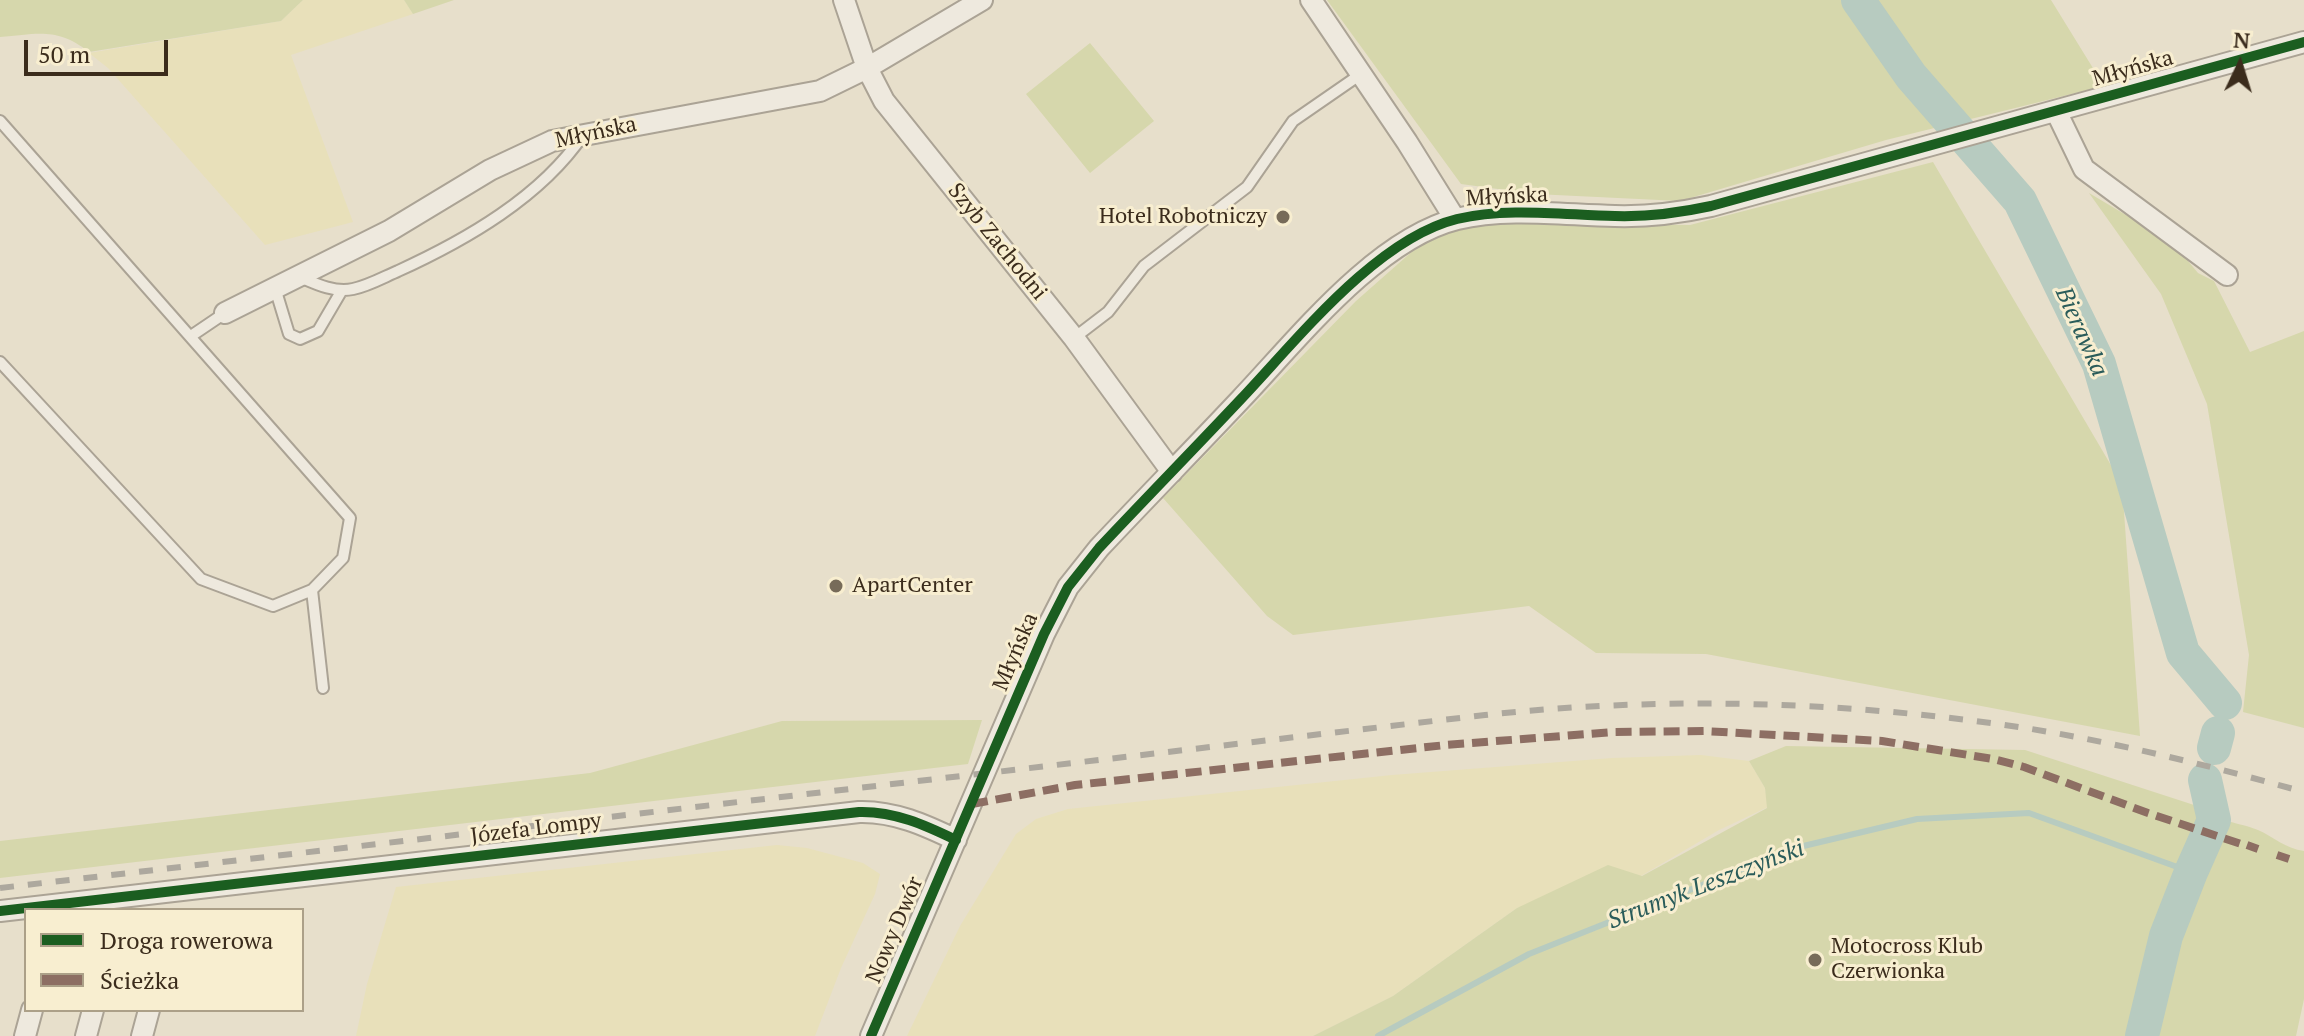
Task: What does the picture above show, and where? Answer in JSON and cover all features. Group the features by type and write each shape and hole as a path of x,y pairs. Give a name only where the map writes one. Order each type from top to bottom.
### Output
{"street":[{"name":"Szyb Zachodni","path":"844,0 867,68 894,116 1074,338 1172,472"},
{"name":"Młyńska","path":"225,313 408,221 514,157 552,141 810,94 832,87 982,0"},
{"name":"Młyńska","path":"1311,0 1455,219"},
{"name":"Młyńska","path":"956,840 1052,616 1068,587 1093,555 1323,313 1370,268 1414,237 1455,219 1508,214 1640,216 1711,206 2304,42"},
{"path":"2056,111 2084,169 2227,275"},
{"name":"Józefa Lompy","path":"56,907 174,901 859,812 889,814 922,824 956,840"},
{"name":"Nowy Dwór","path":"871,1036 956,840"},
{"name":"Józefa Lompy","path":"0,911 24,909"},
{"path":"25,1036 31,1012"},
{"path":"86,1036 92,1012"},
{"path":"142,1036 148,1012"}],"lane":[{"path":"1074,338 1108,312 1144,266 1237,197 1253,181 1293,121 1361,74"},
{"path":"0,121 350,518 343,558 312,590 273,606 201,579 0,362"},
{"path":"298,276 317,285 342,290 363,286 416,262 483,224 559,167 585,133"},
{"path":"275,288 289,334 300,339 311,336 322,326 342,290"},
{"path":"191,336 225,313"},
{"path":"312,590 323,688"}],"shaded area":[{"path":"303,0 404,0 413,14 291,55 353,222 265,245 108,68 89,53 281,21"},
{"path":"1701,755 1749,761 1765,788 1768,807 1719,830 1641,876 1517,908 1393,996 1313,1036 907,1036 960,926 1016,834 1036,819 1068,809 1392,775 1612,758"},
{"path":"777,845 807,848 863,863 880,874 875,894 841,968 815,1036 356,1036 367,984 396,887"}],"green space":[{"path":"0,0 303,0 281,21 89,52 57,35 0,37"},
{"path":"404,0 454,0 413,14"},
{"path":"1327,0 2051,0 2104,86 1886,140 1680,201 1535,194 1461,184"},
{"path":"1090,43 1154,121 1090,173 1026,94"},
{"path":"1933,162 2122,484 2140,736 1706,654 1596,653 1529,606 1293,635 1267,616 1163,498 1356,301 1424,241 1458,228 1538,219 1690,225"},
{"path":"2089,193 2173,243 2198,273 2214,281 2250,352 2304,331 2304,728 2243,712 2249,655 2207,404 2161,294"},
{"path":"982,720 968,764 0,878 0,841 590,773 782,721"},
{"path":"1786,746 2025,750 2194,805 2209,815 2258,830 2304,851 2304,999 2296,1036 1313,1036 1393,996 1517,908 1608,865 1642,876 1767,808 1765,788 1749,761"}],"waterway":[{"name":"Bierawka","path":"1858,0 1911,76 2020,201 2099,364 2183,653 2225,703"},
{"name":"Bierawka","path":"2214,748 2218,733"},
{"name":"Bierawka","path":"2142,1036 2166,936 2214,820 2205,780"},
{"name":"Strumyk Leszczyński","path":"1378,1036 1529,954 1795,848 1917,819 2029,813 2191,872"}],"railway":[{"path":"0,888 1485,715 1618,705 1752,704 1953,718 2127,747 2304,792"}],"marked path":[{"path":"972,804 1075,785 1446,745 1613,732 1704,731 1882,741 1993,759 2024,767 2244,845"},
{"path":"2247,845 2258,849"},
{"path":"2277,855 2289,859"}],"cycle path":[{"path":"871,1036 1044,634 1068,587 1099,548 1313,321 1368,269 1397,247 1427,230 1476,215 1639,216 1711,206 2304,42"},
{"path":"26,908 859,812 897,816 956,840"},
{"path":"0,911 24,908"}],"place":[{"name":"Hotel Robotniczy","path":"1283,217"},
{"name":"ApartCenter","path":"836,586"},
{"name":"Motocross Klub Czerwionka","path":"1815,960"}]}
